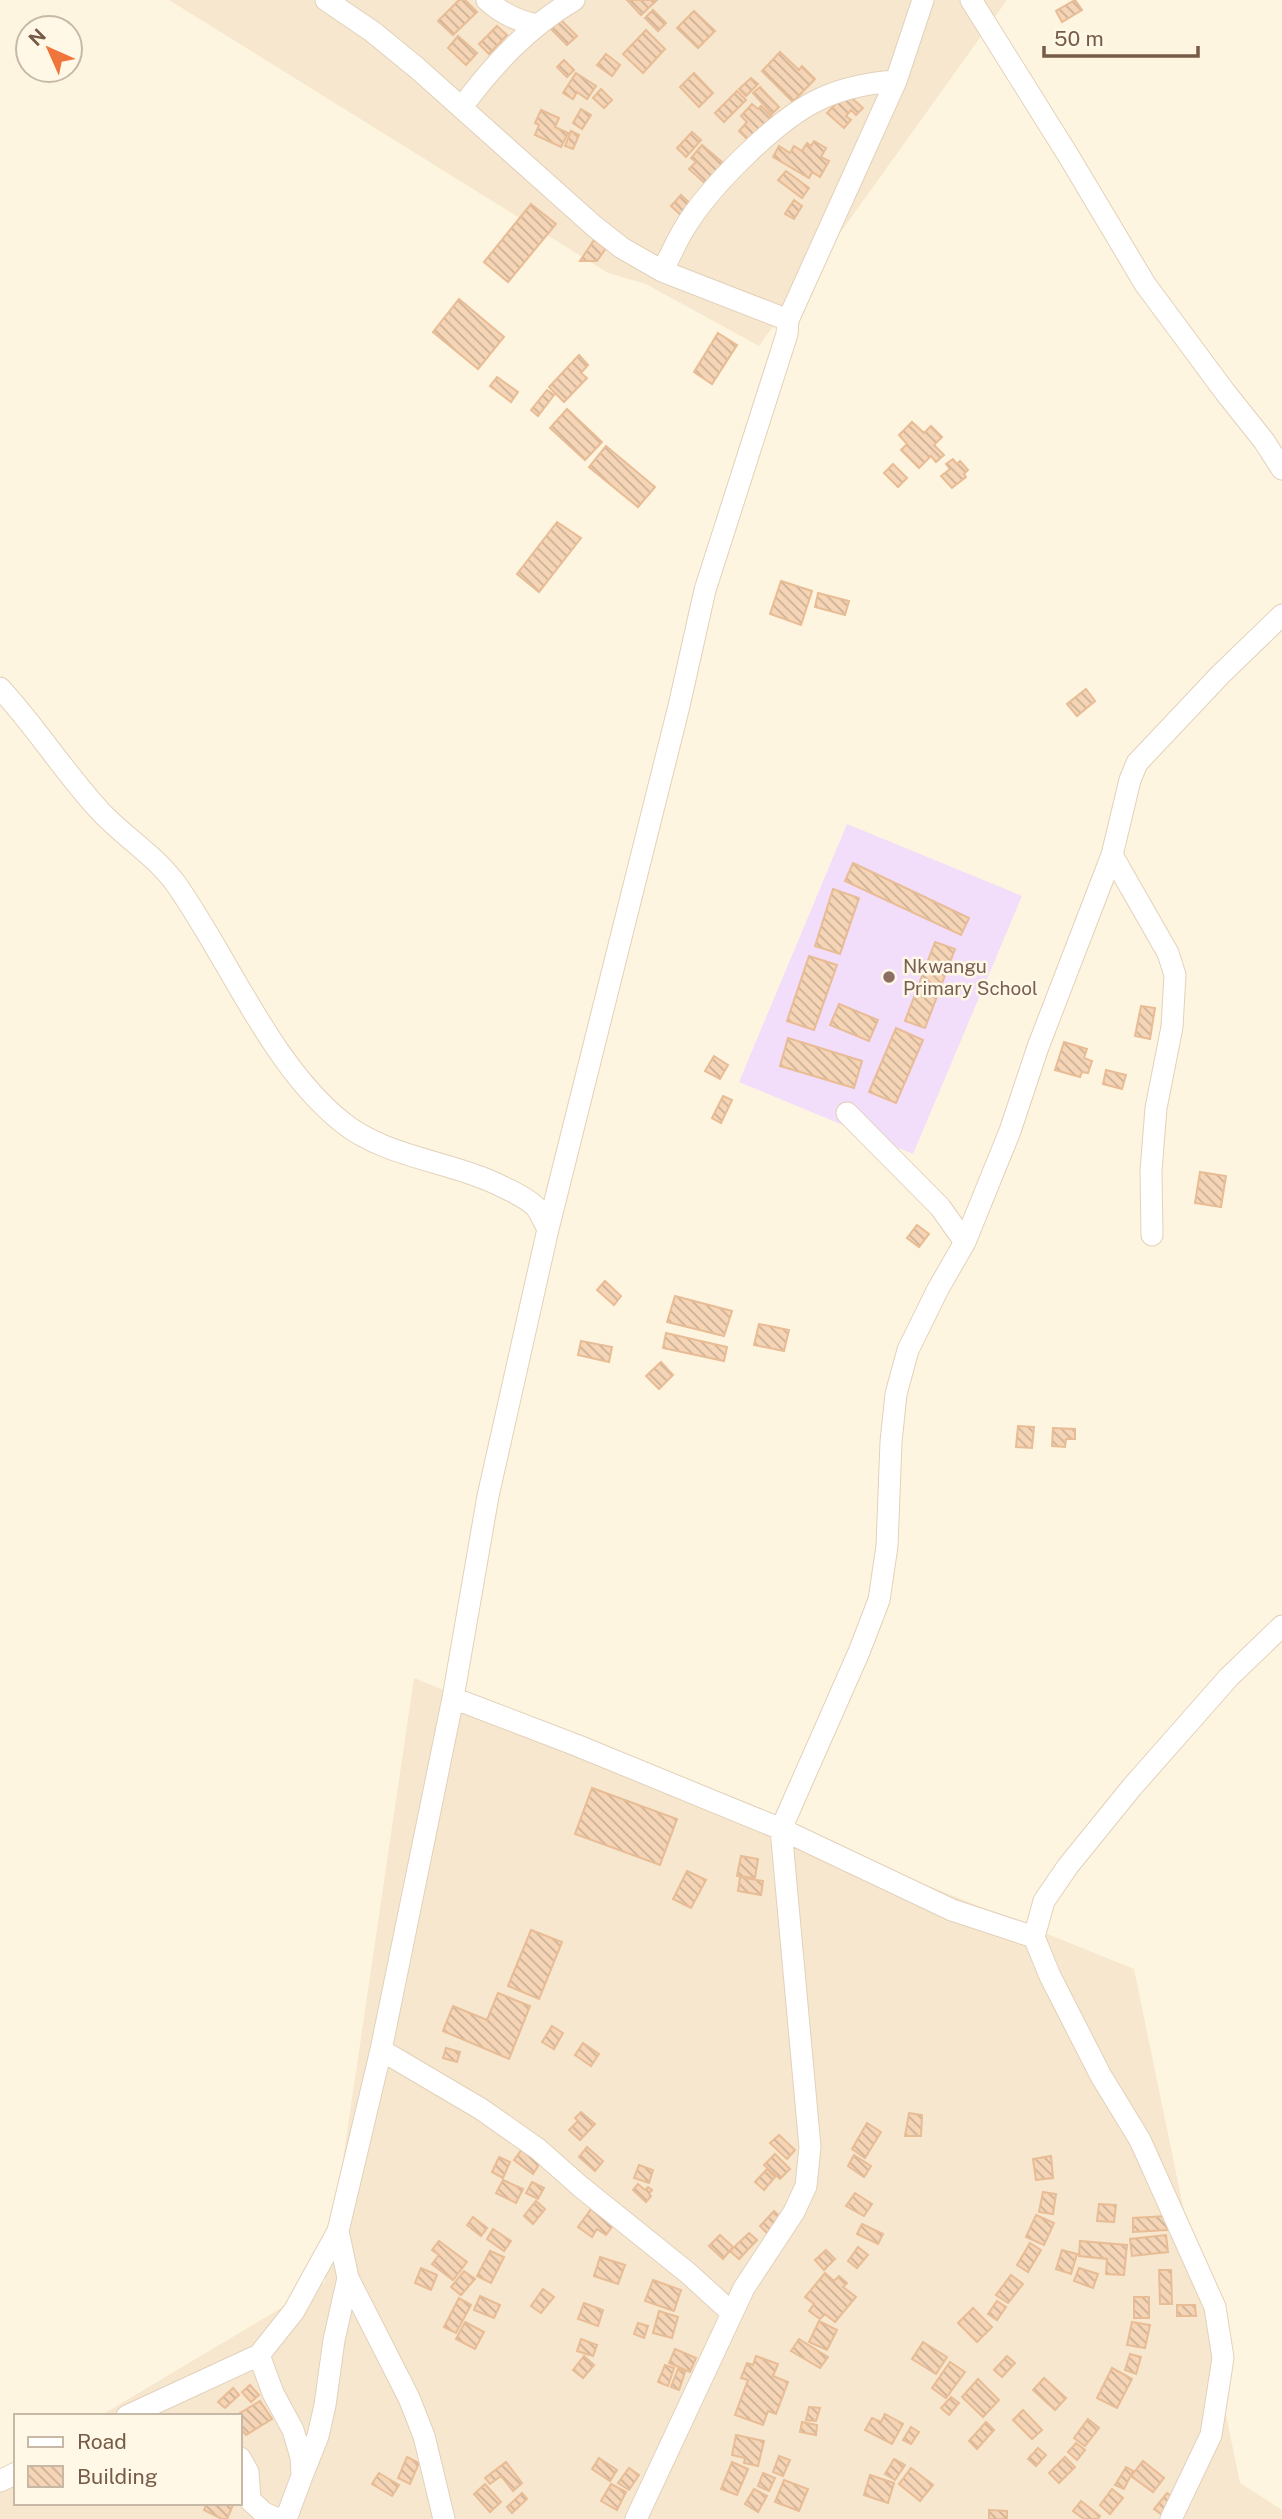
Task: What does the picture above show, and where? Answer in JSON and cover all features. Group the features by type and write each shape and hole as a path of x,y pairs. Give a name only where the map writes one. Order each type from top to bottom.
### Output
{"street":[{"path":"326,0 373,32 622,248 662,271 788,320"},
{"path":"487,0 520,22 537,25"},
{"path":"461,107 499,61 537,25 574,0"},
{"path":"132,2414 259,2355 294,2311 338,2231 381,2050 453,1699 488,1496 548,1229 679,706 705,590 787,334 788,320 896,81 923,0"},
{"path":"971,0 1075,166 1139,275 1264,441 1282,469"},
{"path":"662,271 684,228 702,203 750,153 783,124 820,99 856,87 896,81"},
{"path":"636,2519 744,2288 794,2213 806,2186 810,2147 781,1829 849,1677 879,1600 887,1546 891,1441 896,1394 908,1350 965,1242 1010,1131 1038,1047 1112,855 1130,780 1138,763 1212,683 1282,615"},
{"path":"0,688 98,809 159,863 174,881 206,928 261,1022 322,1103 360,1135 387,1147 460,1168 509,1190 536,1208 548,1229"},
{"path":"1112,855 1168,953 1175,975 1172,1027 1156,1108 1152,1235"},
{"path":"847,1113 940,1207 965,1242"},
{"path":"1171,2519 1211,2435 1223,2358 1215,2307 1140,2140 1101,2076 1034,1937 1044,1901 1068,1866 1132,1787 1229,1677 1282,1626"},
{"path":"453,1699 576,1745 781,1829 953,1910 1034,1937"},
{"path":"381,2050 481,2109 538,2149 688,2273 732,2313"},
{"path":"338,2231 348,2278 409,2398 430,2459 444,2519"},
{"path":"286,2519 312,2452 326,2405 334,2340 348,2278"},
{"path":"259,2355 273,2393 298,2444 302,2476"},
{"path":"242,2462 248,2472 250,2500 264,2513 278,2519"}],"shaded area":[{"path":"169,0 1007,0 759,346 646,284 608,273"},
{"path":"847,824 1022,896 913,1154 739,1082"},
{"path":"414,1678 1134,1969 1240,2483 1282,2510 1282,2519 0,2519 0,2475 14,2466 14,2505 242,2505 242,2414 103,2414 325,2282"}],"building":[{"path":"459,0 465,0 477,12 453,35 438,21"},
{"path":"627,0 657,0 641,15"},
{"path":"1075,0 1082,10 1062,22 1056,11"},
{"path":"653,10 666,23 658,31 645,18"},
{"path":"694,11 715,31 698,48 677,28"},
{"path":"557,16 577,36 567,45 548,26"},
{"path":"497,26 507,35 489,54 479,44"},
{"path":"646,30 665,49 643,73 623,54"},
{"path":"458,36 477,53 466,65 448,48"},
{"path":"780,52 799,70 802,66 815,79 793,102 762,71"},
{"path":"606,54 620,65 612,76 597,65"},
{"path":"564,60 574,70 567,77 557,67"},
{"path":"576,73 596,86 587,99 577,92 573,99 563,93"},
{"path":"694,73 713,93 699,107 680,87"},
{"path":"751,78 758,84 746,96 739,89"},
{"path":"760,87 779,107 772,114 753,93"},
{"path":"601,89 612,100 604,108 593,98"},
{"path":"737,91 746,100 724,122 715,113"},
{"path":"846,93 863,108 856,115 851,110 846,116 851,120 844,128 827,113"},
{"path":"752,104 758,109 761,106 772,117 749,141 739,131 747,122 741,116"},
{"path":"581,109 591,115 582,129 573,123"},
{"path":"541,110 559,118 555,127 568,133 561,147 535,135 539,125 535,123"},
{"path":"571,131 579,135 573,149 565,146"},
{"path":"692,132 701,140 686,157 677,148"},
{"path":"814,141 826,148 821,157 829,161 820,177 812,172 809,178 773,157 779,146 790,153 794,146 802,151 807,143 811,146"},
{"path":"702,145 727,166 709,187 689,169 696,162 691,158"},
{"path":"786,171 809,188 802,198 778,180"},
{"path":"681,195 693,206 683,217 671,206"},
{"path":"794,200 802,206 794,219 785,214"},
{"path":"531,204 556,224 508,282 484,262"},
{"path":"594,240 606,248 597,261 580,261"},
{"path":"459,299 504,337 478,369 433,332"},
{"path":"718,333 737,345 712,384 694,372"},
{"path":"579,355 588,365 581,373 587,378 564,402 549,387"},
{"path":"497,377 518,392 511,402 490,386"},
{"path":"547,390 554,395 538,416 531,410"},
{"path":"567,409 602,442 585,460 550,428"},
{"path":"912,422 924,433 931,426 942,437 934,445 944,455 936,462 931,456 919,468 901,450 907,444 899,435"},
{"path":"606,446 655,487 638,507 589,467"},
{"path":"953,459 957,464 960,461 968,470 964,474 966,477 952,488 941,476 950,469 946,464"},
{"path":"893,464 907,478 898,487 884,473"},
{"path":"557,522 581,538 539,592 517,574"},
{"path":"781,581 812,591 801,625 770,614"},
{"path":"818,593 849,601 845,615 815,607"},
{"path":"1086,689 1095,701 1077,716 1067,704"},
{"path":"853,863 969,918 961,935 845,881"},
{"path":"833,889 859,898 840,954 815,946"},
{"path":"935,942 955,949 925,1028 905,1021"},
{"path":"809,956 837,965 814,1030 787,1021"},
{"path":"839,1004 878,1020 869,1041 830,1025"},
{"path":"1141,1006 1155,1008 1150,1039 1135,1036"},
{"path":"896,1028 923,1040 896,1103 869,1092"},
{"path":"788,1038 862,1061 854,1088 780,1066"},
{"path":"1064,1042 1087,1049 1084,1058 1092,1061 1088,1073 1082,1072 1080,1077 1055,1070"},
{"path":"714,1056 728,1065 720,1079 705,1071"},
{"path":"1106,1070 1126,1075 1122,1089 1103,1084"},
{"path":"723,1096 732,1100 721,1123 712,1118"},
{"path":"1200,1172 1226,1176 1221,1207 1195,1203"},
{"path":"917,1225 929,1234 919,1247 907,1238"},
{"path":"605,1281 621,1296 614,1305 597,1290"},
{"path":"675,1296 732,1311 724,1336 667,1322"},
{"path":"759,1324 789,1330 784,1351 754,1345"},
{"path":"666,1333 727,1347 724,1361 663,1348"},
{"path":"581,1341 612,1347 609,1362 578,1355"},
{"path":"661,1362 673,1375 659,1389 646,1376"},
{"path":"1018,1426 1034,1427 1032,1448 1016,1447"},
{"path":"1053,1428 1075,1429 1075,1439 1066,1439 1065,1447 1052,1446"},
{"path":"592,1788 677,1819 660,1865 575,1834"},
{"path":"741,1856 758,1859 755,1878 737,1876"},
{"path":"687,1871 706,1880 691,1908 673,1899"},
{"path":"740,1877 763,1881 761,1895 738,1891"},
{"path":"531,1930 562,1942 539,1999 508,1986"},
{"path":"498,1993 530,2006 509,2059 443,2031 453,2006 487,2020"},
{"path":"552,2026 563,2033 554,2049 542,2042"},
{"path":"583,2043 599,2054 591,2066 575,2055"},
{"path":"446,2048 460,2052 457,2062 443,2058"},
{"path":"581,2112 595,2124 580,2140 569,2130 578,2121 575,2118"},
{"path":"909,2113 922,2115 921,2136 905,2136"},
{"path":"867,2123 881,2132 865,2158 852,2149"},
{"path":"779,2135 795,2150 787,2159 770,2143"},
{"path":"525,2145 543,2158 533,2174 514,2160"},
{"path":"587,2147 603,2161 595,2171 579,2157"},
{"path":"775,2154 790,2169 780,2179 764,2165"},
{"path":"854,2155 871,2166 864,2177 848,2166"},
{"path":"1051,2156 1053,2178 1036,2180 1033,2159"},
{"path":"499,2157 510,2162 503,2178 492,2172"},
{"path":"639,2165 653,2170 649,2183 634,2178"},
{"path":"767,2169 775,2177 764,2190 755,2182"},
{"path":"503,2180 523,2189 516,2203 496,2193"},
{"path":"532,2182 544,2188 538,2199 526,2193"},
{"path":"638,2184 645,2190 648,2187 652,2190 646,2202 633,2190"},
{"path":"1043,2192 1056,2194 1053,2214 1039,2212"},
{"path":"855,2193 872,2204 864,2216 846,2206"},
{"path":"536,2201 545,2209 533,2224 524,2216"},
{"path":"1099,2204 1116,2205 1114,2222 1097,2221"},
{"path":"594,2205 616,2221 606,2235 597,2229 592,2237 578,2227"},
{"path":"774,2211 783,2220 769,2235 760,2226"},
{"path":"1036,2215 1054,2223 1044,2245 1026,2237"},
{"path":"1166,2216 1167,2230 1133,2232 1133,2218"},
{"path":"473,2217 487,2228 481,2236 467,2225"},
{"path":"862,2224 883,2234 878,2244 857,2234"},
{"path":"493,2229 511,2241 504,2251 487,2239"},
{"path":"749,2233 757,2240 739,2259 730,2251"},
{"path":"720,2235 733,2247 723,2259 709,2246"},
{"path":"1166,2235 1168,2252 1132,2256 1130,2239"},
{"path":"439,2241 467,2262 453,2280 432,2264 439,2255 432,2250"},
{"path":"1080,2241 1127,2245 1124,2275 1106,2274 1107,2259 1079,2256"},
{"path":"1030,2243 1041,2250 1028,2272 1017,2265"},
{"path":"858,2247 868,2255 857,2268 848,2261"},
{"path":"826,2250 835,2259 824,2270 815,2260"},
{"path":"1062,2250 1077,2254 1071,2274 1056,2269"},
{"path":"490,2251 504,2257 491,2283 477,2276"},
{"path":"600,2257 625,2265 618,2284 594,2276"},
{"path":"421,2268 437,2275 431,2290 415,2283"},
{"path":"1079,2268 1098,2274 1093,2288 1074,2281"},
{"path":"1159,2270 1171,2270 1172,2304 1160,2304"},
{"path":"464,2271 475,2279 461,2295 451,2287"},
{"path":"825,2273 834,2281 839,2276 847,2283 843,2287 856,2297 835,2322 825,2314 820,2319 809,2311 814,2304 805,2297"},
{"path":"1011,2275 1023,2284 1008,2303 996,2295"},
{"path":"653,2280 681,2290 674,2311 645,2301"},
{"path":"543,2289 554,2297 541,2313 531,2306"},
{"path":"480,2296 500,2305 494,2318 474,2310"},
{"path":"1134,2297 1149,2297 1149,2318 1134,2318"},
{"path":"459,2298 471,2305 456,2333 444,2327"},
{"path":"997,2301 1006,2307 997,2320 988,2314"},
{"path":"584,2303 603,2310 598,2326 578,2319"},
{"path":"1177,2305 1195,2305 1196,2316 1177,2316"},
{"path":"973,2308 992,2327 977,2342 958,2323"},
{"path":"659,2311 678,2317 672,2338 653,2333"},
{"path":"819,2321 837,2330 827,2350 809,2342"},
{"path":"465,2322 484,2332 475,2349 456,2339"},
{"path":"1132,2322 1150,2325 1145,2348 1127,2345"},
{"path":"638,2323 648,2326 644,2338 634,2334"},
{"path":"581,2339 597,2345 593,2356 577,2351"},
{"path":"799,2339 828,2357 820,2368 791,2351"},
{"path":"923,2342 947,2357 936,2374 912,2359"},
{"path":"675,2349 696,2358 690,2372 669,2363"},
{"path":"1130,2354 1141,2357 1136,2374 1125,2370"},
{"path":"584,2356 594,2365 583,2378 573,2370"},
{"path":"756,2356 778,2364 773,2376 788,2382 776,2414 768,2411 763,2425 735,2415 748,2380 741,2378 747,2363 753,2365"},
{"path":"1007,2356 1015,2363 1002,2377 994,2370"},
{"path":"950,2362 965,2372 946,2398 932,2388"},
{"path":"665,2365 674,2368 668,2386 658,2382"},
{"path":"1112,2368 1132,2379 1117,2408 1097,2398"},
{"path":"678,2369 685,2372 679,2390 671,2387"},
{"path":"1044,2378 1066,2398 1055,2410 1033,2390"},
{"path":"978,2379 999,2400 983,2417 962,2397"},
{"path":"250,2385 259,2395 251,2402 242,2392"},
{"path":"233,2388 239,2395 225,2408 218,2402"},
{"path":"951,2397 959,2403 949,2415 941,2408"},
{"path":"260,2401 272,2419 246,2435 242,2430 242,2414 238,2414"},
{"path":"809,2407 820,2408 816,2421 806,2420"},
{"path":"1023,2410 1042,2430 1032,2439 1013,2420"},
{"path":"885,2414 903,2424 892,2444 865,2430 872,2418 881,2422"},
{"path":"1088,2419 1099,2428 1085,2446 1074,2438"},
{"path":"802,2422 817,2425 816,2435 800,2432"},
{"path":"986,2422 994,2430 977,2449 969,2441"},
{"path":"911,2427 919,2432 911,2444 903,2440"},
{"path":"736,2435 764,2441 758,2466 744,2463 745,2458 732,2455"},
{"path":"1076,2443 1085,2450 1077,2460 1068,2452"},
{"path":"1038,2448 1046,2455 1036,2466 1028,2459"},
{"path":"779,2456 790,2460 783,2476 773,2472"},
{"path":"407,2457 419,2463 410,2484 398,2478"},
{"path":"1065,2457 1075,2467 1059,2483 1049,2473"},
{"path":"599,2458 617,2470 610,2481 592,2469"},
{"path":"894,2459 905,2465 895,2480 885,2474"},
{"path":"1143,2461 1164,2478 1153,2492 1131,2476"},
{"path":"506,2462 522,2483 513,2491 501,2476 490,2484 485,2478"},
{"path":"732,2462 748,2469 737,2495 721,2489"},
{"path":"1126,2467 1133,2471 1124,2489 1115,2485"},
{"path":"629,2468 639,2475 629,2490 618,2483"},
{"path":"911,2468 933,2485 920,2501 899,2484"},
{"path":"379,2473 399,2485 392,2496 372,2484"},
{"path":"763,2473 775,2478 769,2491 758,2486"},
{"path":"870,2475 894,2483 888,2503 864,2495"},
{"path":"784,2480 808,2489 799,2511 775,2502"},
{"path":"485,2484 501,2502 490,2512 474,2494"},
{"path":"611,2484 626,2492 617,2510 601,2501"},
{"path":"754,2489 767,2496 758,2512 745,2504"},
{"path":"1112,2489 1123,2498 1110,2514 1100,2505"},
{"path":"522,2493 527,2499 512,2513 507,2507"},
{"path":"1167,2493 1178,2501 1165,2517 1154,2509"},
{"path":"1081,2501 1100,2516 1098,2519 1084,2519 1073,2511"},
{"path":"206,2505 233,2505 227,2519 204,2510"},
{"path":"989,2510 1007,2511 1007,2519 989,2519"}],"place":[{"name":"Nkwangu Primary School","path":"889,977"}]}
